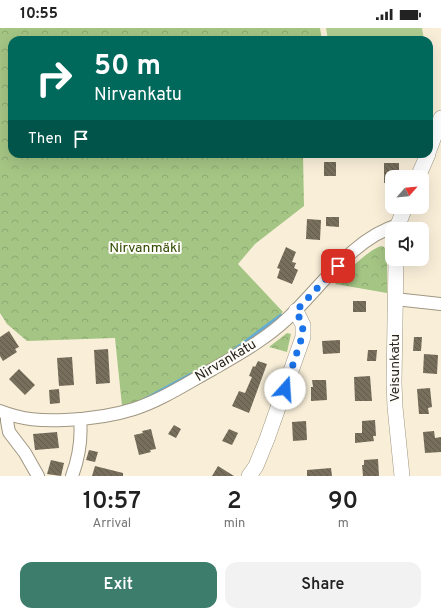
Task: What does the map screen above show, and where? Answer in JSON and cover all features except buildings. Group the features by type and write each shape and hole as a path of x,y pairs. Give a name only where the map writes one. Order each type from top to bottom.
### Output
{"street":[{"path":"433,139 441,118"},
{"path":"421,170 426,158"},
{"name":"Nirvankatu","path":"4,412 42,421 80,419 123,412 145,405 160,398 245,350 272,332 296,311 357,248 385,229"},
{"name":"Veisunkatu","path":"396,266 394,383 402,476"},
{"path":"395,300 441,304"},
{"path":"249,476 256,466 267,439 302,337 303,325 296,311"},
{"path":"4,412 9,432 25,453 38,476"},
{"path":"72,476 80,448 82,431 80,419"}],"green space":[{"name":"Nirvanmäki","path":"0,28 320,28 321,36 8,36 8,158 303,158 304,206 255,244 238,264 283,312 229,355 148,399 122,406 115,338 27,341 7,324 0,313"},
{"path":"326,28 422,28 423,36 327,36"},
{"path":"381,246 385,249 385,266 387,266 387,293 335,284 363,257"},
{"path":"287,333 291,334 287,352 269,347"}],"waterway":[{"path":"231,352 281,315"},
{"path":"143,400 191,374"}],"route":[{"path":"285,389 302,337 303,325 296,311 338,266"}]}
